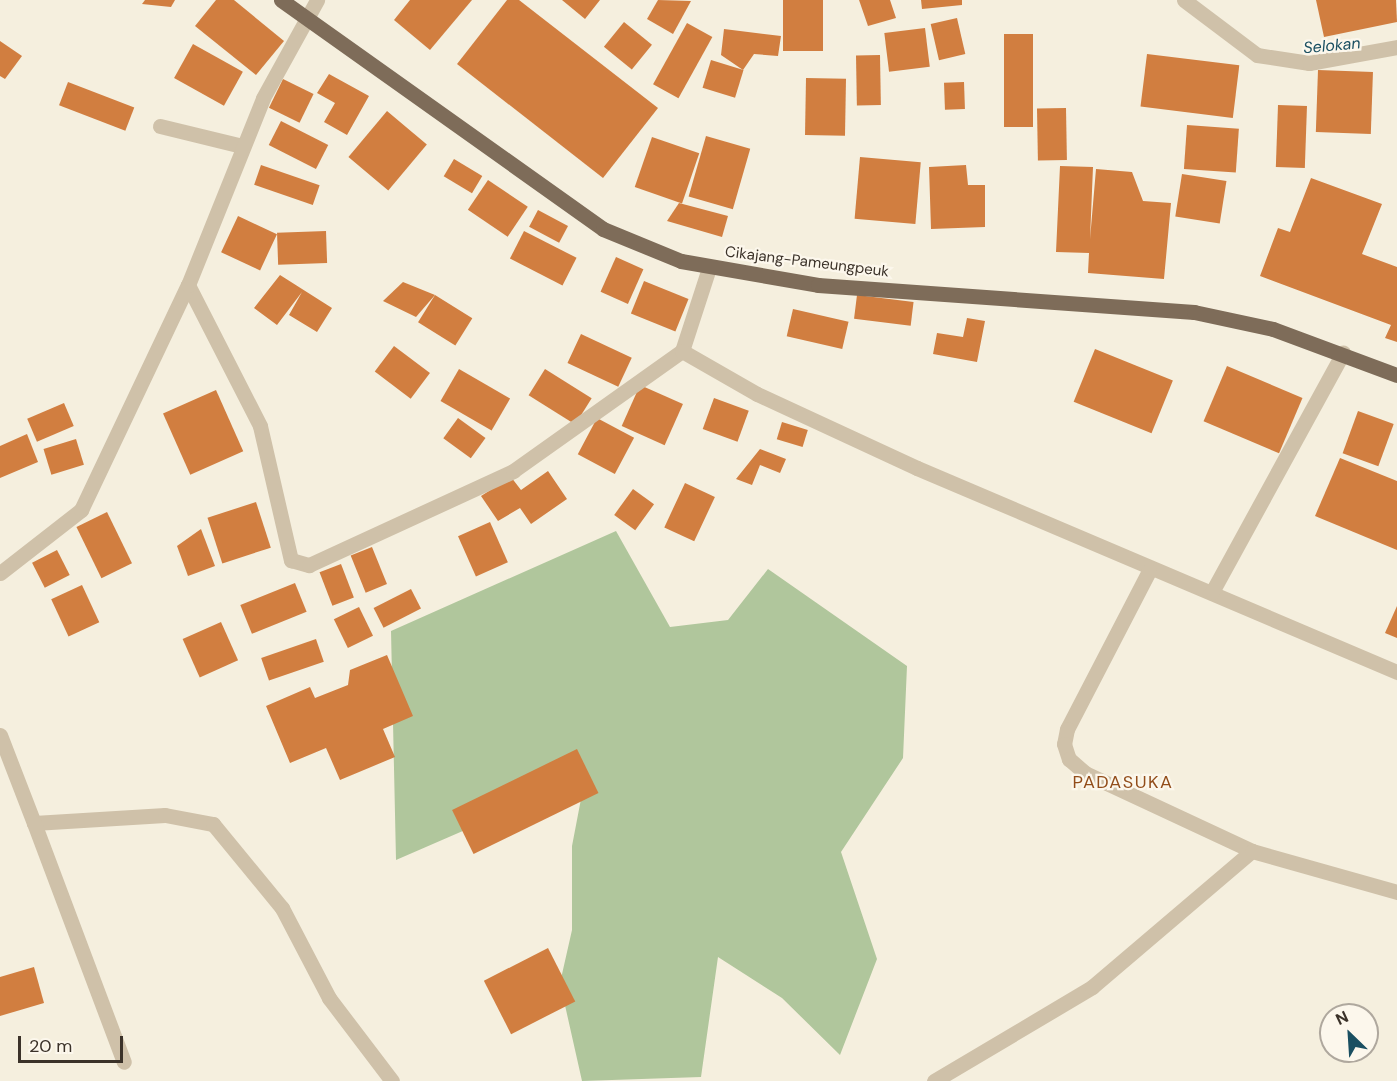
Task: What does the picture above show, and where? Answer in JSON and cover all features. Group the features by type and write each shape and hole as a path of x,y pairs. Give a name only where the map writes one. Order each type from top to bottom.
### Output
{"main road":[{"name":"Cikajang-Pameungpeuk","path":"282,0 603,229 709,268 818,285 1194,312 1252,323 1343,353 1397,375"}],"street":[{"path":"0,573 81,510 188,285 242,146 309,20 317,0"},
{"path":"1184,0 1257,55 1309,63 1397,47"},
{"path":"160,126 242,146"},
{"path":"188,285 260,426 291,560 309,565 513,471 682,351 709,268"},
{"path":"682,351 768,399 1149,571 1212,592 1397,672"},
{"path":"1212,592 1343,353"},
{"path":"1149,571 1067,729 1064,744 1069,759 1084,773 1252,851 1397,892"},
{"path":"0,735 124,1062"},
{"path":"34,824 165,815 213,824 282,908 329,998 392,1081"},
{"path":"934,1081 1092,987 1252,851"}],"green space":[{"path":"616,531 670,627 728,620 768,569 907,666 903,758 841,852 877,959 840,1055 782,998 718,957 701,1077 582,1081 560,983 572,930 572,846 585,778 396,860 391,631"}],"building":[{"path":"145,0 175,0 171,7 142,4"},
{"path":"216,0 234,0 284,41 256,75 195,26"},
{"path":"410,0 472,0 430,50 394,20"},
{"path":"507,0 519,0 658,108 603,178 457,64"},
{"path":"562,0 600,0 585,19"},
{"path":"658,0 691,1 673,34 647,19"},
{"path":"783,0 823,0 823,51 783,51"},
{"path":"859,0 890,0 896,18 868,26"},
{"path":"921,0 962,0 962,5 922,9"},
{"path":"1316,0 1396,0 1397,22 1324,37"},
{"path":"957,18 965,54 939,60 931,24"},
{"path":"624,22 652,45 632,70 604,47"},
{"path":"687,23 712,37 678,98 653,84"},
{"path":"925,28 930,67 889,72 884,33"},
{"path":"724,29 781,36 778,56 754,54 743,70 721,55"},
{"path":"1004,34 1033,34 1033,127 1004,127"},
{"path":"0,41 22,56 5,79 0,76"},
{"path":"193,44 243,72 224,106 174,78"},
{"path":"1147,54 1239,65 1233,118 1141,107"},
{"path":"856,55 880,55 881,105 857,105"},
{"path":"711,60 744,70 735,98 703,88"},
{"path":"1318,70 1373,72 1371,134 1316,132"},
{"path":"329,74 369,96 347,135 324,122 335,103 317,93"},
{"path":"806,78 846,79 845,136 805,135"},
{"path":"283,79 314,94 300,123 269,108"},
{"path":"68,82 134,107 125,131 59,105"},
{"path":"964,82 965,109 945,110 944,83"},
{"path":"1278,105 1307,106 1305,168 1276,167"},
{"path":"1066,108 1067,160 1038,160 1037,109"},
{"path":"387,111 427,144 388,190 348,157"},
{"path":"281,121 328,145 316,169 269,145"},
{"path":"1187,125 1239,129 1236,173 1184,169"},
{"path":"706,136 750,149 733,209 689,197"},
{"path":"652,137 699,153 682,203 635,187"},
{"path":"860,157 921,162 915,224 855,219"},
{"path":"454,159 482,176 472,193 444,176"},
{"path":"261,165 320,185 313,205 254,185"},
{"path":"966,165 968,185 985,185 985,227 931,229 929,167"},
{"path":"1060,166 1093,167 1090,239 1096,169 1132,172 1143,201 1171,203 1164,279 1088,273 1089,253 1056,252"},
{"path":"1182,174 1226,181 1220,224 1175,216"},
{"path":"1311,178 1382,204 1362,254 1397,267 1397,342 1385,338 1391,325 1260,276 1278,228 1290,232"},
{"path":"488,180 528,207 508,237 468,210"},
{"path":"679,203 728,216 722,237 667,221"},
{"path":"538,210 568,226 559,243 529,227"},
{"path":"238,216 277,234 260,270 221,252"},
{"path":"326,231 327,263 278,265 277,233"},
{"path":"524,231 577,258 562,285 510,259"},
{"path":"616,257 643,269 628,304 601,292"},
{"path":"280,275 332,308 317,332 289,315 302,292 277,325 254,308"},
{"path":"644,281 689,299 675,331 631,313"},
{"path":"403,282 435,295 416,317 383,301"},
{"path":"435,295 472,318 455,345 418,322"},
{"path":"857,295 914,302 911,326 854,319"},
{"path":"793,309 849,322 842,349 787,336"},
{"path":"967,318 985,321 977,362 933,354 937,333 963,337"},
{"path":"581,334 632,358 618,387 567,363"},
{"path":"394,346 430,373 411,399 375,372"},
{"path":"1095,349 1173,380 1152,433 1074,402"},
{"path":"1227,366 1302,398 1279,453 1204,421"},
{"path":"459,369 510,398 492,431 440,401"},
{"path":"545,369 592,398 575,424 529,395"},
{"path":"640,385 683,404 665,445 622,426"},
{"path":"216,390 243,451 190,475 163,414"},
{"path":"714,398 749,411 737,442 703,429"},
{"path":"64,403 74,426 37,442 27,419"},
{"path":"1358,411 1394,424 1378,466 1343,453"},
{"path":"458,418 486,438 471,458 443,438"},
{"path":"597,418 634,438 615,474 578,454"},
{"path":"782,422 808,430 803,447 777,439"},
{"path":"27,434 38,462 0,478 0,446"},
{"path":"76,439 84,465 51,475 43,449"},
{"path":"760,449 786,459 780,473 760,465 752,485 736,479"},
{"path":"1340,458 1397,481 1397,550 1315,516"},
{"path":"548,471 567,499 531,524 520,508 498,521 481,496 511,477 521,490"},
{"path":"685,483 715,497 694,541 664,527"},
{"path":"633,489 654,504 635,530 614,515"},
{"path":"256,502 271,548 222,563 207,518"},
{"path":"107,512 132,563 101,578 76,527"},
{"path":"490,522 508,562 476,576 458,536"},
{"path":"201,529 215,566 188,576 177,546"},
{"path":"372,547 387,584 366,593 351,556"},
{"path":"57,550 70,575 45,588 32,563"},
{"path":"341,564 354,598 332,606 320,572"},
{"path":"295,583 307,612 252,634 240,605"},
{"path":"82,585 99,622 69,637 51,599"},
{"path":"411,589 421,609 384,628 374,608"},
{"path":"1397,606 1397,638 1385,633"},
{"path":"359,607 373,636 348,648 334,619"},
{"path":"221,622 238,660 200,677 183,639"},
{"path":"316,639 324,662 269,681 261,658"},
{"path":"387,655 413,716 383,729 395,757 340,780 326,748 290,763 266,706 310,687 315,698 348,685 350,670"},
{"path":"577,749 598,793 474,854 452,810"},
{"path":"548,948 575,1001 511,1034 484,981"},
{"path":"34,967 44,1003 0,1016 0,977"}],"district":[{"name":"PADASUKA","path":"1123,782"}],"water label":[{"name":"Selokan","path":"1332,46"}]}
